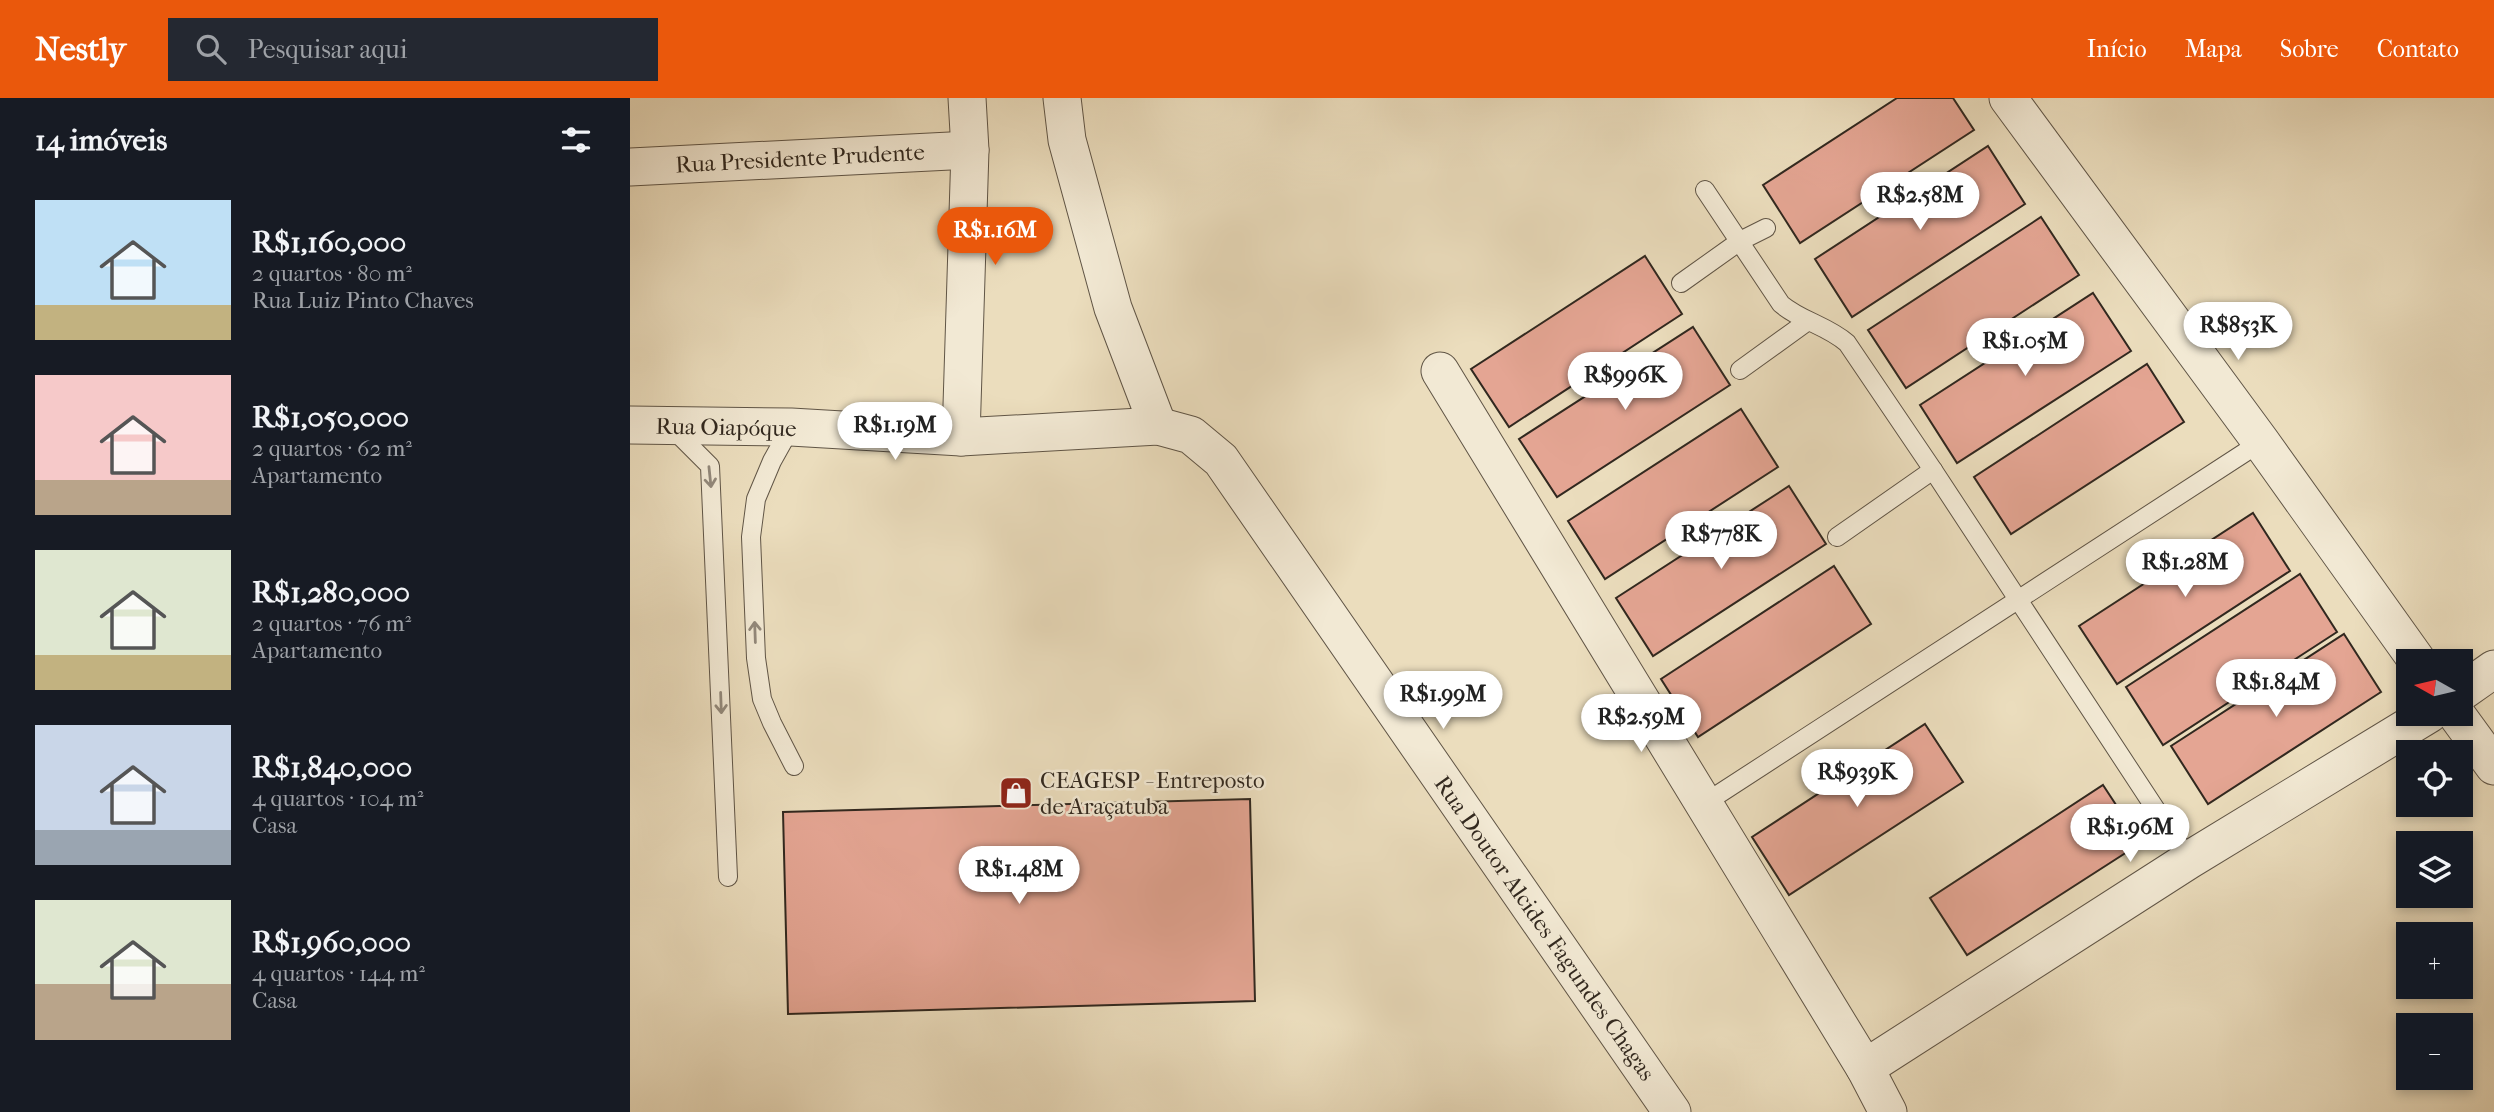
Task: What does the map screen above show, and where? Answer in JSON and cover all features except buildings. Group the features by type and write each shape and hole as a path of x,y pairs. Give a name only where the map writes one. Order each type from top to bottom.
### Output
{"street":[{"path":"961,438 970,150 967,98"},
{"path":"1062,98 1067,140 1113,309 1158,426"},
{"path":"2008,98 2261,442 2409,649"},
{"name":"Rua Presidente Prudente","path":"630,167 970,150"},
{"path":"1440,370 1705,803 1865,1068 1888,1112"},
{"name":"Rua Oiapóque","path":"630,425 791,427 961,438 1158,426"},
{"name":"Rua Doutor Alcides Fagundes Chagas","path":"1158,426 1191,435 1221,460 1672,1112"},
{"path":"2473,684 2494,669"},
{"path":"1865,1068 2189,860 2409,726"},
{"path":"2465,726 2494,766"}],"lane":[{"path":"1705,190 1781,304 1790,312 1836,333 1847,344 2189,860"},
{"path":"1681,284 1740,241 1766,228"},
{"path":"1740,370 1808,321"},
{"path":"669,425 710,466 728,877"},
{"path":"791,427 772,461 756,499 751,537 756,658 762,699 794,766"},
{"path":"1705,803 2261,442"},
{"path":"1837,537 1933,470"}],"place":[{"name":"CEAGESP - Entreposto de Araçatuba","path":"1016,793"}]}
